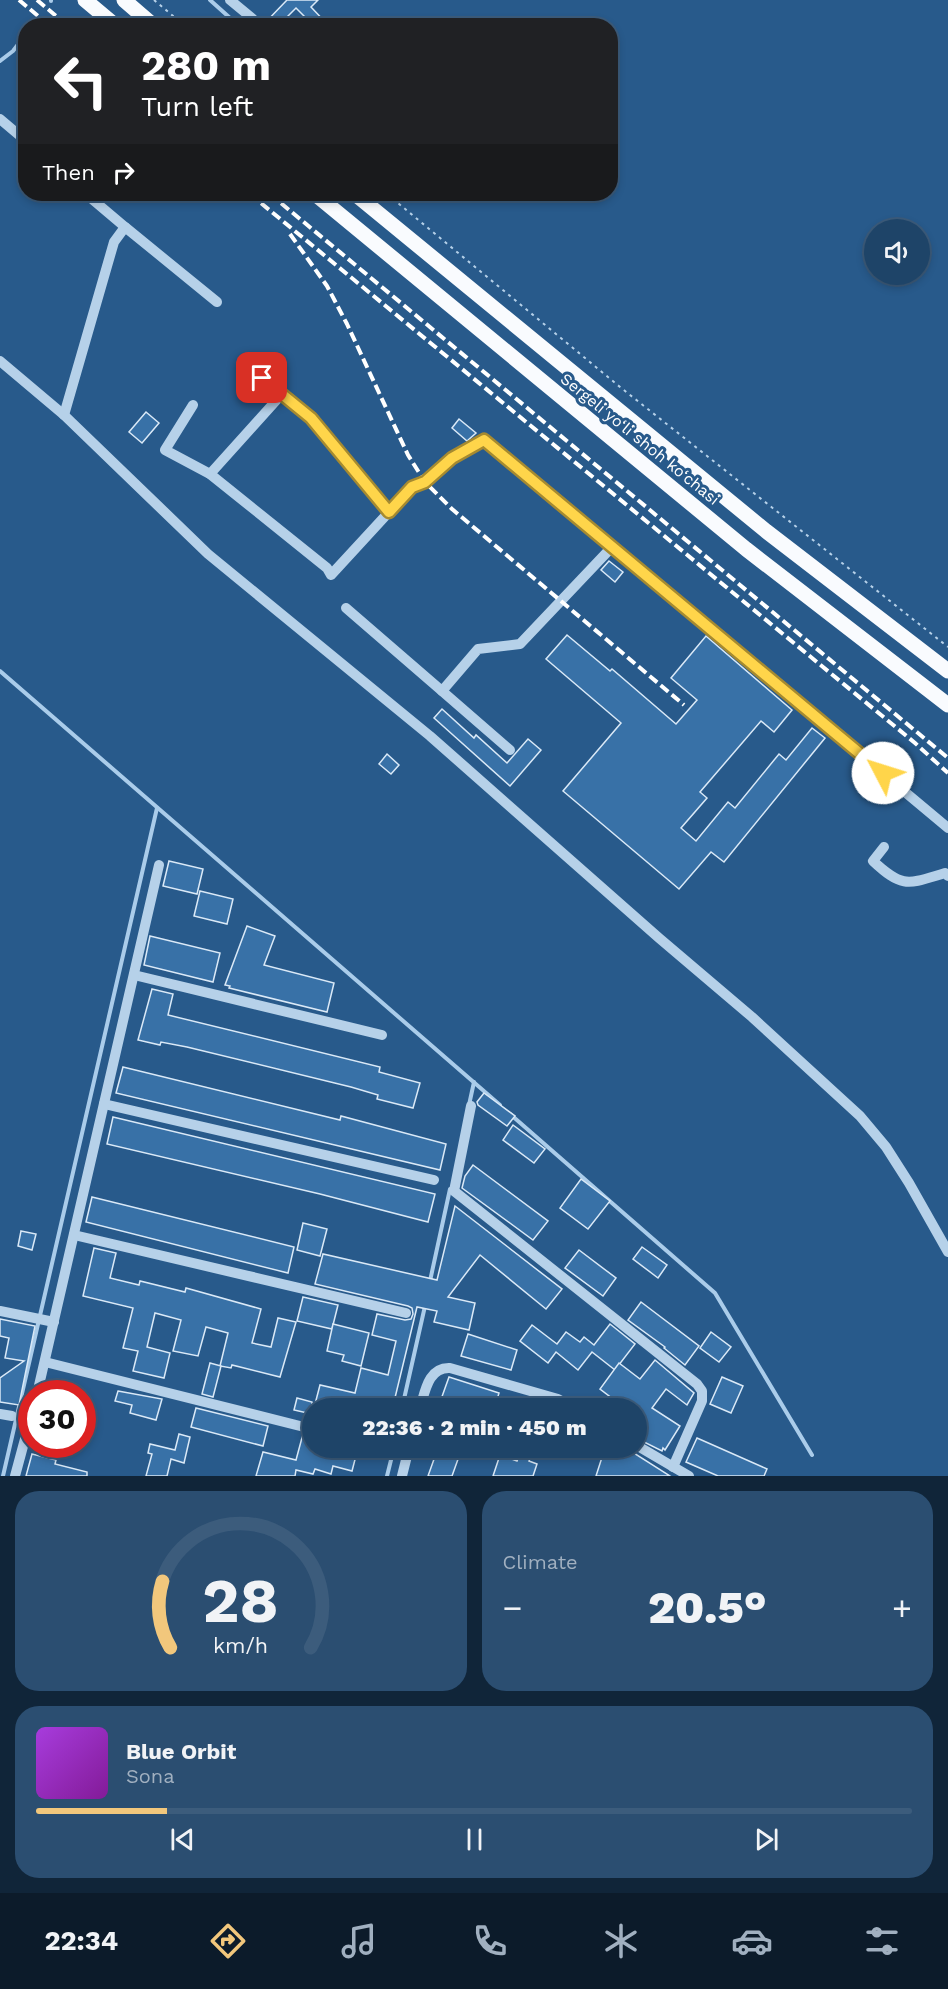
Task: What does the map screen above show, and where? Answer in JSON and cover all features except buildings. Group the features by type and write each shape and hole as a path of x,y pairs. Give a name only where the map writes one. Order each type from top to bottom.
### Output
{"main road":[{"path":"85,0 106,18"},
{"path":"124,0 145,18"},
{"name":"Sergeli yo‘li shoh ko‘chasi","path":"323,201 746,549 948,705"},
{"name":"Sergeli yo‘li shoh ko‘chasi","path":"363,201 766,531 948,671"}],"street":[{"path":"230,0 252,18"},
{"path":"0,119 18,134"},
{"path":"95,201 217,302"},
{"path":"64,415 114,242 125,226"},
{"path":"0,361 64,415 208,554 430,736 752,1017 860,1116 886,1147 948,1252"},
{"path":"262,378 311,418 389,512"},
{"path":"210,474 282,394"},
{"path":"193,405 165,450 210,474 327,568 331,575 412,487 425,482 452,458 484,440 948,828"},
{"path":"442,691 478,649 520,644 611,548"},
{"path":"346,608 510,750"},
{"path":"884,847 873,861 889,876 911,884 945,873 948,876"},
{"path":"40,1380 45,1362 44,1320 74,1234 159,864"},
{"path":"134,975 382,1035"},
{"path":"104,1104 434,1180"},
{"path":"471,1106 454,1191 688,1376 702,1390 702,1401 673,1467"},
{"path":"74,1234 406,1313"},
{"path":"0,1311 44,1320"},
{"path":"45,1362 302,1426"},
{"path":"423,1398 428,1381 442,1367 555,1398"},
{"path":"0,1414 12,1416"},
{"path":"647,1452 689,1476"},
{"path":"15,1476 20,1458"},
{"path":"402,1476 407,1458"}],"path":[{"path":"154,0 175,18"},
{"path":"395,201 620,387 948,647"}],"waterway":[{"path":"210,0 230,18"},
{"path":"0,61 18,44"},
{"path":"0,671 500,1105"},
{"path":"3,1476 157,808"},
{"path":"469,1105 474,1082"},
{"path":"510,1114 715,1293 812,1455"},
{"path":"430,1281 450,1189"},
{"path":"404,1398 425,1306"},
{"path":"387,1476 392,1458"}],"railway":[{"path":"19,0 40,18"},
{"path":"37,0 58,18"},
{"path":"258,201 915,743 948,773"},
{"path":"278,201 948,758"},
{"path":"290,234 327,286 408,455 425,482 452,509 684,705"}],"route":[{"path":"262,378 311,418 389,512 412,487 425,482 452,458 484,440 883,773"}]}
